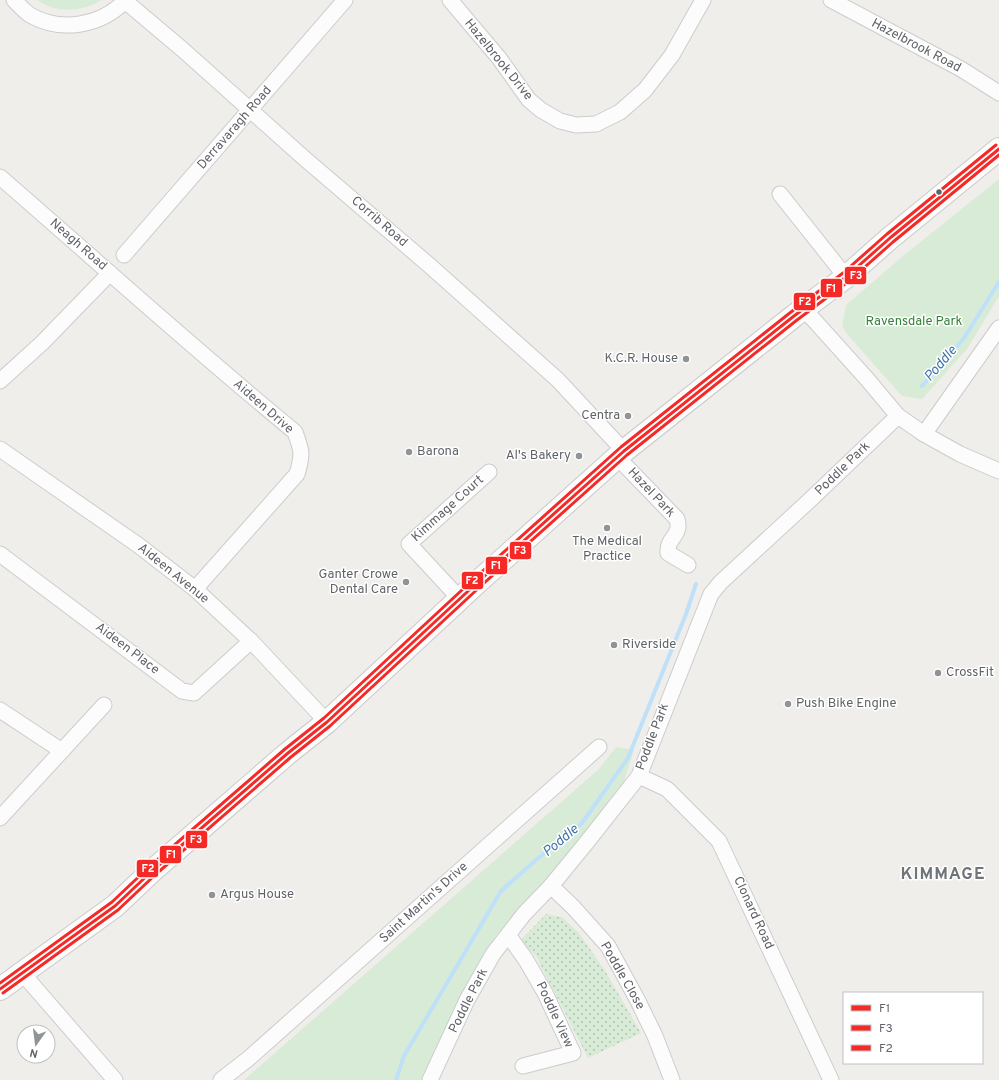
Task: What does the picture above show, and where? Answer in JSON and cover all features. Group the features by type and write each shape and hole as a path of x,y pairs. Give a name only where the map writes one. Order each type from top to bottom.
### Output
{"main road":[{"path":"0,989 114,906 288,753 326,722 435,620 621,454 846,277 890,238 999,149"}],"street":[{"name":"Corrib Road","path":"14,0 29,14 53,24 80,25 104,17 126,1 304,158 429,265 558,380 621,454"},
{"name":"Derravaragh Road","path":"124,255 345,0"},
{"name":"Hazelbrook Drive","path":"450,0 499,58 529,100 541,110 560,121 576,125 596,124 620,112 644,90 672,55 703,0"},
{"name":"Hazelbrook Road","path":"831,0 961,70 999,94"},
{"name":"Neagh Road","path":"0,177 155,314"},
{"path":"780,194 846,277"},
{"path":"0,381 42,343 110,273"},
{"path":"804,309 898,416 924,434 960,454 999,471"},
{"name":"Aideen Drive","path":"155,314 295,432 302,457 297,474 195,589"},
{"path":"924,434 999,328"},
{"name":"Poddle Park","path":"430,1080 467,1000 493,954 524,914 551,886 639,776 711,594 721,582 898,416"},
{"name":"Aideen Avenue","path":"1,453 138,546 195,589 251,641 326,722"},
{"name":"Hazel Park","path":"621,454 676,519 679,526 678,531 668,545 668,553 688,565"},
{"name":"Kimmage Court","path":"460,599 409,544 489,472"},
{"name":"Aideen Place","path":"0,554 182,691 194,693 251,641"},
{"path":"0,818 104,705"},
{"path":"0,710 62,751"},
{"name":"Saint Martin's Drive","path":"221,1080 248,1059 599,747"},
{"name":"Clonard Road","path":"639,776 667,789 719,841 831,1080"},
{"name":"Poddle Close","path":"551,886 573,907 608,946 655,1036 672,1080"},
{"name":"Poddle View","path":"508,935 526,960 545,993 573,1053 523,1066"},
{"path":"22,974 115,1080"}],"green space":[{"path":"37,0 102,0 86,7 69,10 53,8"},
{"name":"Ravensdale Park","path":"999,179 999,296 967,349 922,399 902,396 848,335 842,326 846,305 908,252"},
{"path":"616,747 634,750 617,803 590,838 496,935 474,970 422,1080 244,1080 599,769"},
{"path":"546,914 562,917 578,932 604,969 641,1033 588,1058 536,956 520,941"}],"waterway":[{"name":"Poddle","path":"922,386 964,338 999,282"},
{"name":"Poddle","path":"396,1080 404,1056 501,891 537,859 582,823 628,758 686,614 696,584"}],"transit line":[{"name":"F2","path":"0,983 112,902 149,867 285,749 324,718 477,576 621,447 791,312 843,273 887,234 996,145"},
{"name":"F1","path":"0,989 115,906 152,871 288,753 327,722 480,580 624,451 794,316 846,277 890,238 999,149"},
{"name":"F3","path":"3,993 118,910 155,875 291,757 330,726 483,584 627,455 797,320 849,281 893,242 999,155"}],"place":[{"name":"K.C.R. House","path":"686,359"},
{"name":"Centra","path":"628,416"},
{"name":"Barona","path":"409,452"},
{"name":"Al's Bakery","path":"579,456"},
{"name":"The Medical Practice","path":"607,528"},
{"name":"Ganter Crowe Dental Care","path":"406,582"},
{"name":"Riverside","path":"614,645"},
{"name":"CrossFit","path":"938,673"},
{"name":"Push Bike Engine","path":"788,704"},
{"name":"Argus House","path":"212,895"}],"district":[{"name":"KIMMAGE","path":"943,875"}]}
